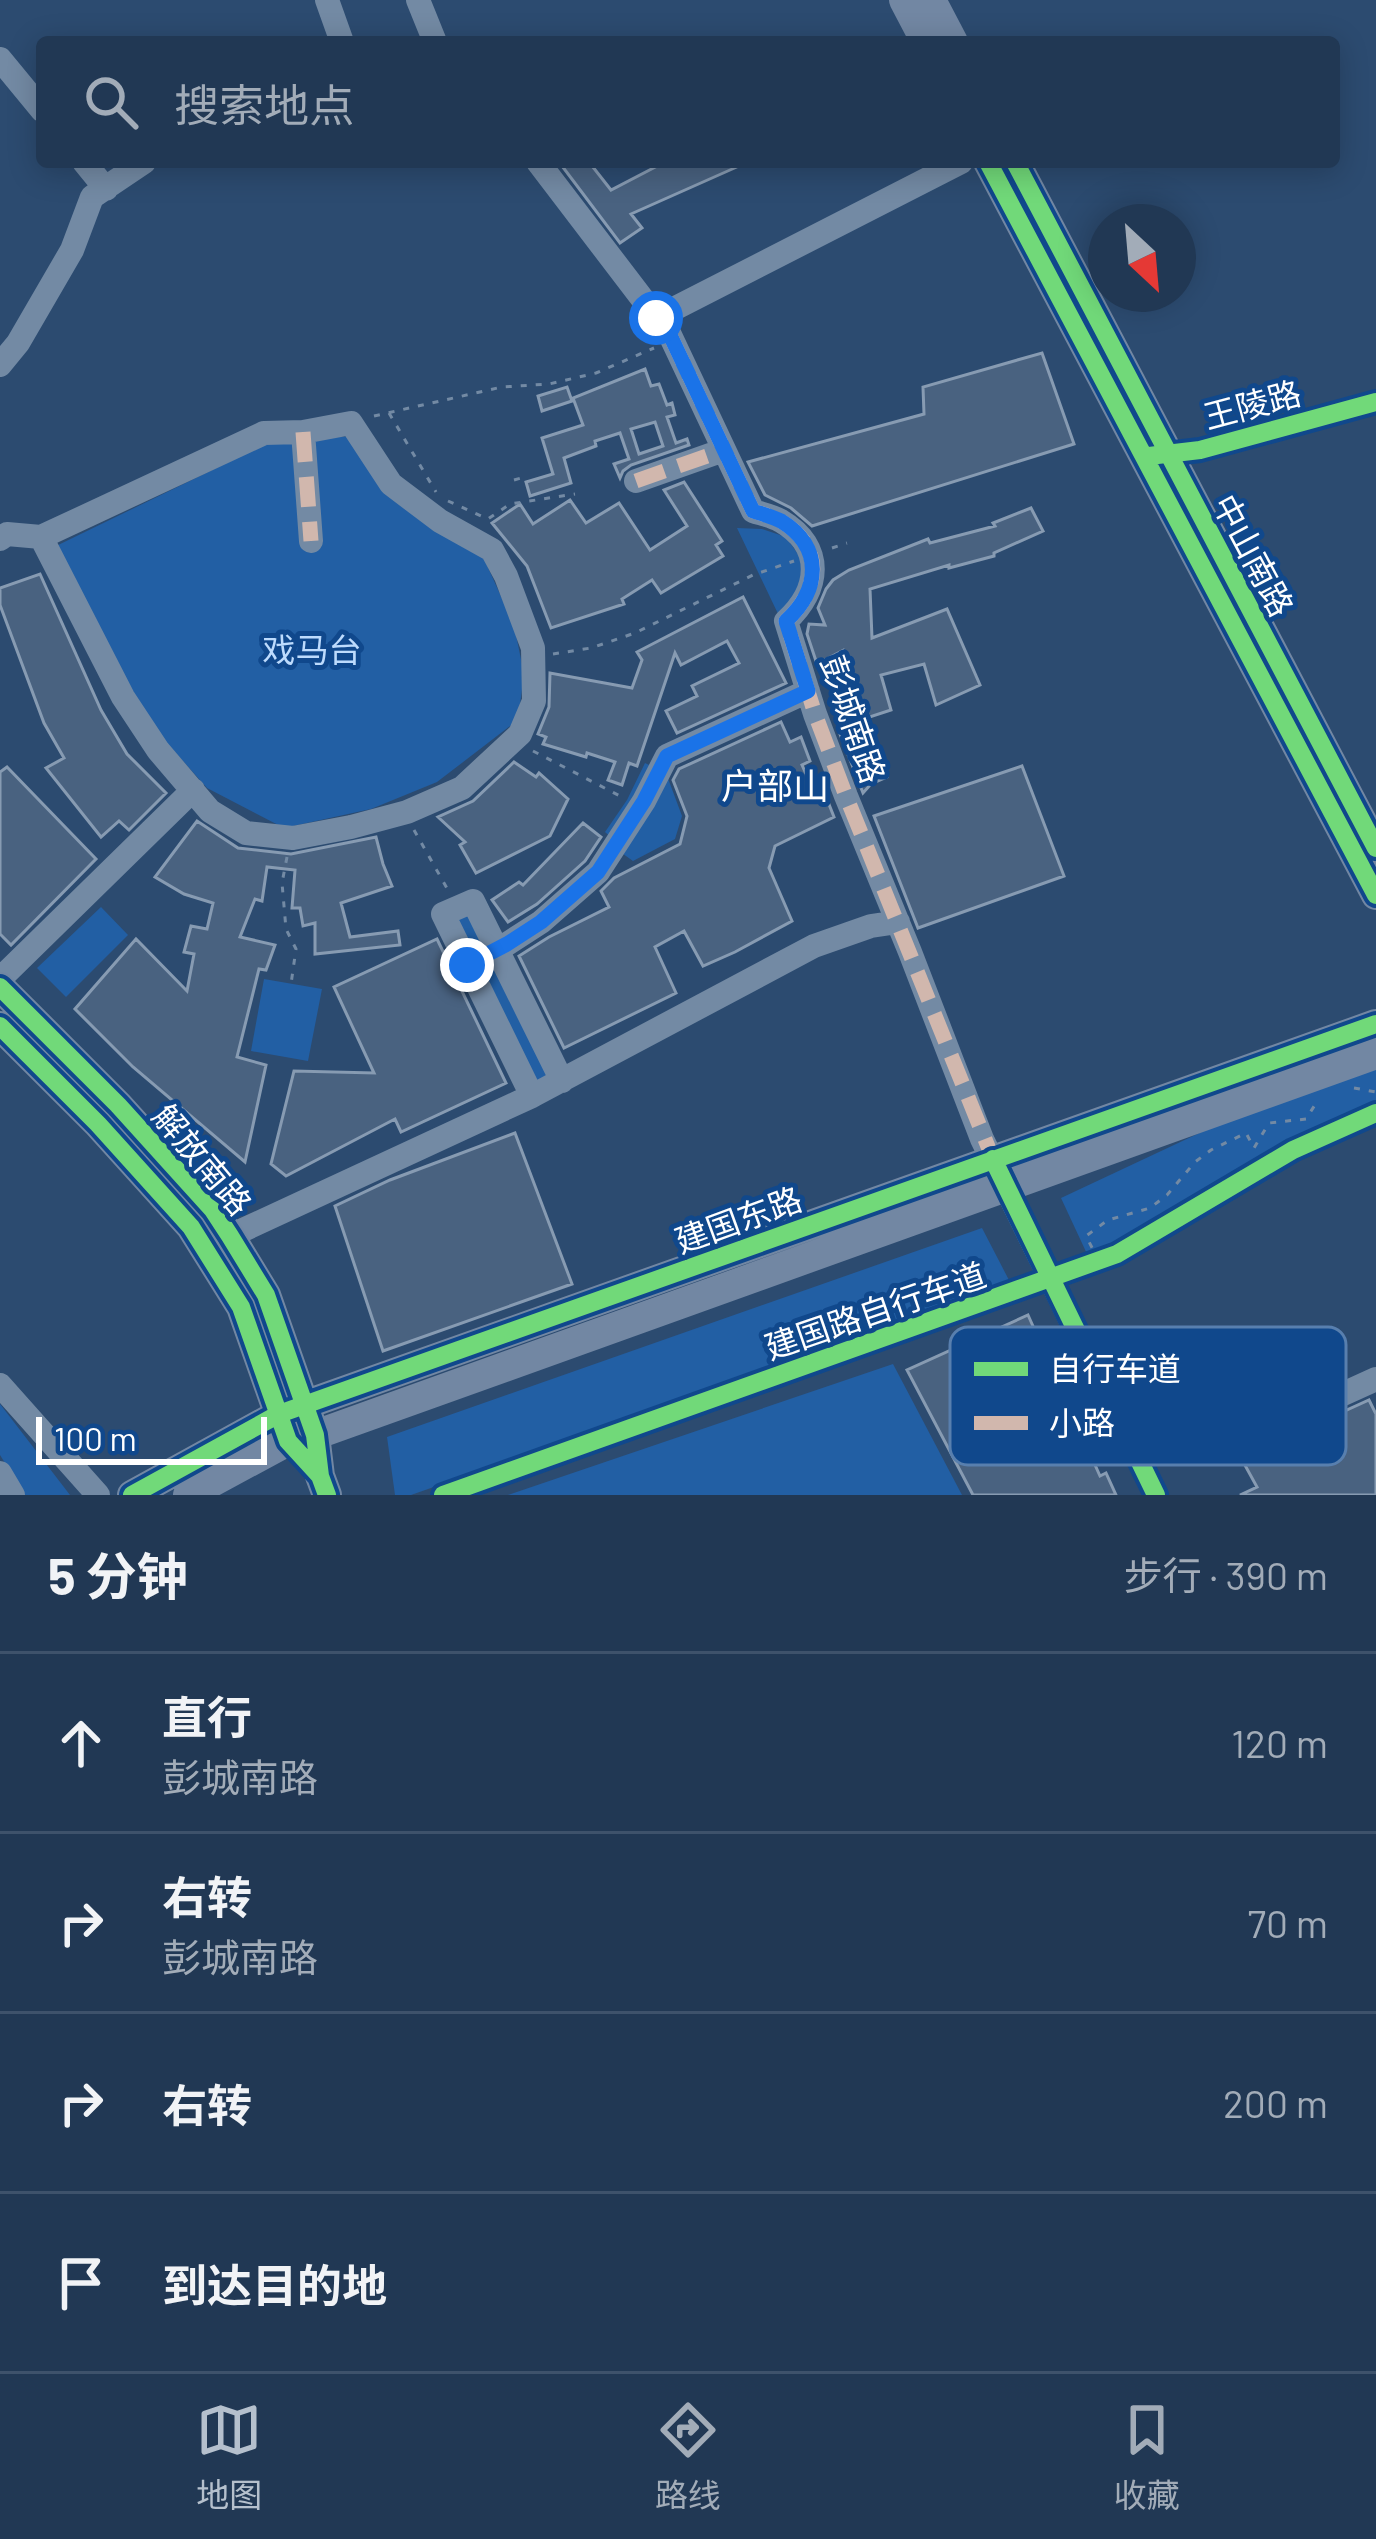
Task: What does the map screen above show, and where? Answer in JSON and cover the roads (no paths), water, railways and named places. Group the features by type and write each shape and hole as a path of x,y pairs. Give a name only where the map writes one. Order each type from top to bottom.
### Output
{"main road":[{"path":"904,0 923,36"},
{"path":"931,0 950,36"},
{"name":"中山南路","path":"991,168 1376,848"},
{"name":"中山南路","path":"1018,168 1154,455 1376,895"},
{"name":"解放南路","path":"0,983 213,1210 266,1295 297,1424"},
{"name":"建国东路","path":"132,1495 297,1424 1000,1173 1376,1024"},
{"name":"解放南路","path":"0,1026 191,1227 241,1307 323,1486"},
{"name":"建国东路","path":"1000,1173 1376,1054"},
{"name":"建国东路","path":"188,1495 297,1424"}],"street":[{"path":"327,0 340,36"},
{"path":"418,0 433,36"},
{"path":"0,59 36,103"},
{"path":"89,168 106,189"},
{"path":"0,364 18,343 72,250 92,197 136,168"},
{"path":"543,168 666,331 724,450 636,481"},
{"path":"666,331 951,168"},
{"name":"王陵路","path":"1154,455 1200,450 1376,402"},
{"path":"2,531 41,537 264,434 351,423 391,484 440,521 492,550 533,649 534,700 520,734 461,788 407,812 351,827 293,838 246,833 211,811 158,750 123,697 41,537"},
{"path":"303,432 310,541"},
{"name":"彭城南路","path":"724,450 753,511 779,520 801,537 811,555 814,568 808,593 786,621 808,691 982,1139 1075,1327"},
{"path":"467,965 541,922 598,872 667,756 808,691"},
{"path":"0,983 193,790"},
{"path":"532,1096 442,914 473,901 562,1081"},
{"path":"230,1236 532,1096 814,946 898,922"},
{"path":"1346,1393 1376,1379"},
{"path":"0,1385 98,1495"},
{"name":"彭城南路","path":"1142,1465 1156,1495"},
{"path":"0,1474 14,1495"}],"district":[{"name":"户部山","path":"775,784"}],"park label":[{"name":"戏马台","path":"312,649"}]}
